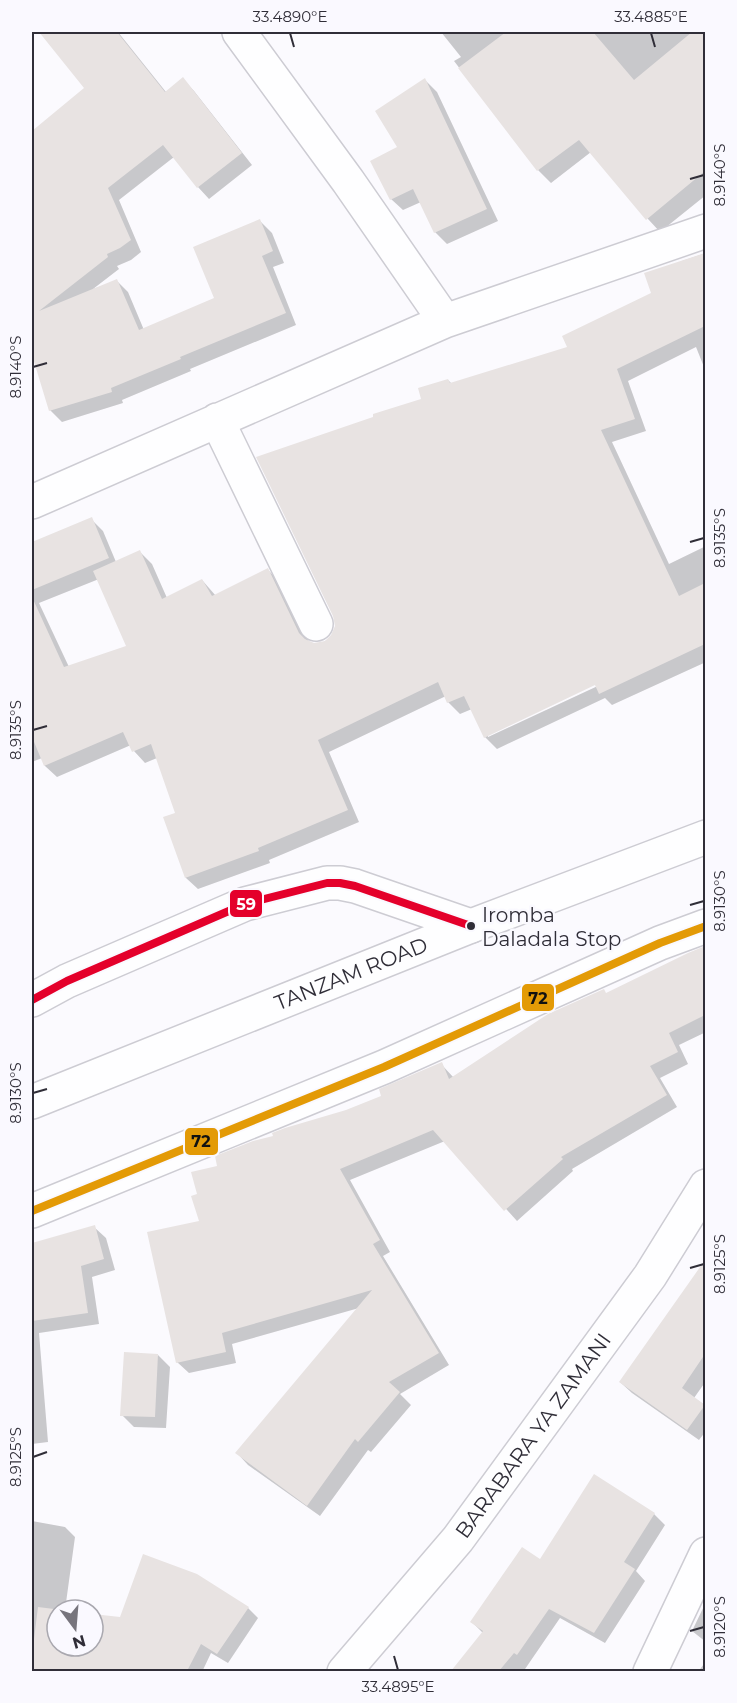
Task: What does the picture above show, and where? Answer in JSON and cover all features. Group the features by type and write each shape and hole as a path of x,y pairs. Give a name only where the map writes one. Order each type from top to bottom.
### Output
{"main road":[{"path":"239,32 348,181 445,321"},
{"path":"32,502 445,321 705,231"},
{"path":"217,420 316,624"},
{"name":"TANZAM ROAD","path":"32,1102 471,926 705,837"},
{"path":"32,1000 67,981 245,904 327,883 355,886 471,926"},
{"path":"32,1211 384,1067 660,943 705,926"},
{"name":"BARABARA YA ZAMANI","path":"344,1671 458,1539 650,1276 705,1186"},
{"path":"650,1671 705,1554"}],"building":[{"path":"39,32 117,32 165,92 183,77 242,153 197,188 163,145 108,188 131,240 107,254 108,257 39,311 117,279 139,330 214,298 193,247 260,219 273,251 262,256 286,313 111,388 112,392 49,411 32,355 32,131 84,88"},
{"path":"506,32 593,32 634,80 692,32 705,32 705,171 646,220 579,140 537,171 458,68"},
{"path":"425,78 487,209 434,233 413,189 390,200 370,161 397,147 375,111"},
{"path":"705,253 705,326 617,369 635,419 601,430 679,596 705,583 705,644 599,694 595,685 484,738 464,696 447,703 438,682 318,740 348,810 258,848 259,851 185,878 163,817 175,813 151,744 132,752 123,732 44,766 32,737 32,597 64,667 126,646 93,571 140,550 162,599 202,579 212,596 268,568 299,633 314,643 325,641 335,626 333,616 256,457 421,399 418,388 448,379 450,383 567,347 562,336 651,293 644,273"},
{"path":"92,517 109,558 32,590 32,542"},
{"path":"705,946 705,1015 669,1033 678,1052 650,1066 667,1095 561,1157 563,1159 504,1211 433,1130 340,1169 380,1240 373,1244 439,1353 389,1382 400,1392 358,1442 355,1439 307,1506 235,1453 372,1290 222,1333 226,1352 176,1363 147,1232 199,1221 191,1196 197,1194 191,1172 217,1166 215,1156 273,1136 272,1133 346,1110 381,1096 379,1089 442,1062 449,1079 548,1014 604,989 606,993"},
{"path":"95,1225 104,1259 81,1266 88,1313 32,1321 32,1243"},
{"path":"705,1260 705,1354 682,1388 705,1405 687,1430 619,1382"},
{"path":"124,1352 158,1354 155,1417 120,1416"},
{"path":"594,1474 655,1513 624,1562 635,1569 594,1633 549,1609 517,1655 514,1653 499,1671 451,1671 483,1631 470,1622 522,1547 540,1559"},
{"path":"143,1554 197,1574 249,1607 217,1654 201,1644 187,1671 32,1671 38,1607 45,1608 45,1658 105,1658 105,1615 120,1617"}],"transit line":[{"name":"59","path":"32,1000 67,981 245,904 327,883 355,886 471,926"},
{"name":"72","path":"32,1211 384,1067 660,943 706,926"}],"place":[{"name":"Iromba Daladala Stop","path":"471,926"}]}
